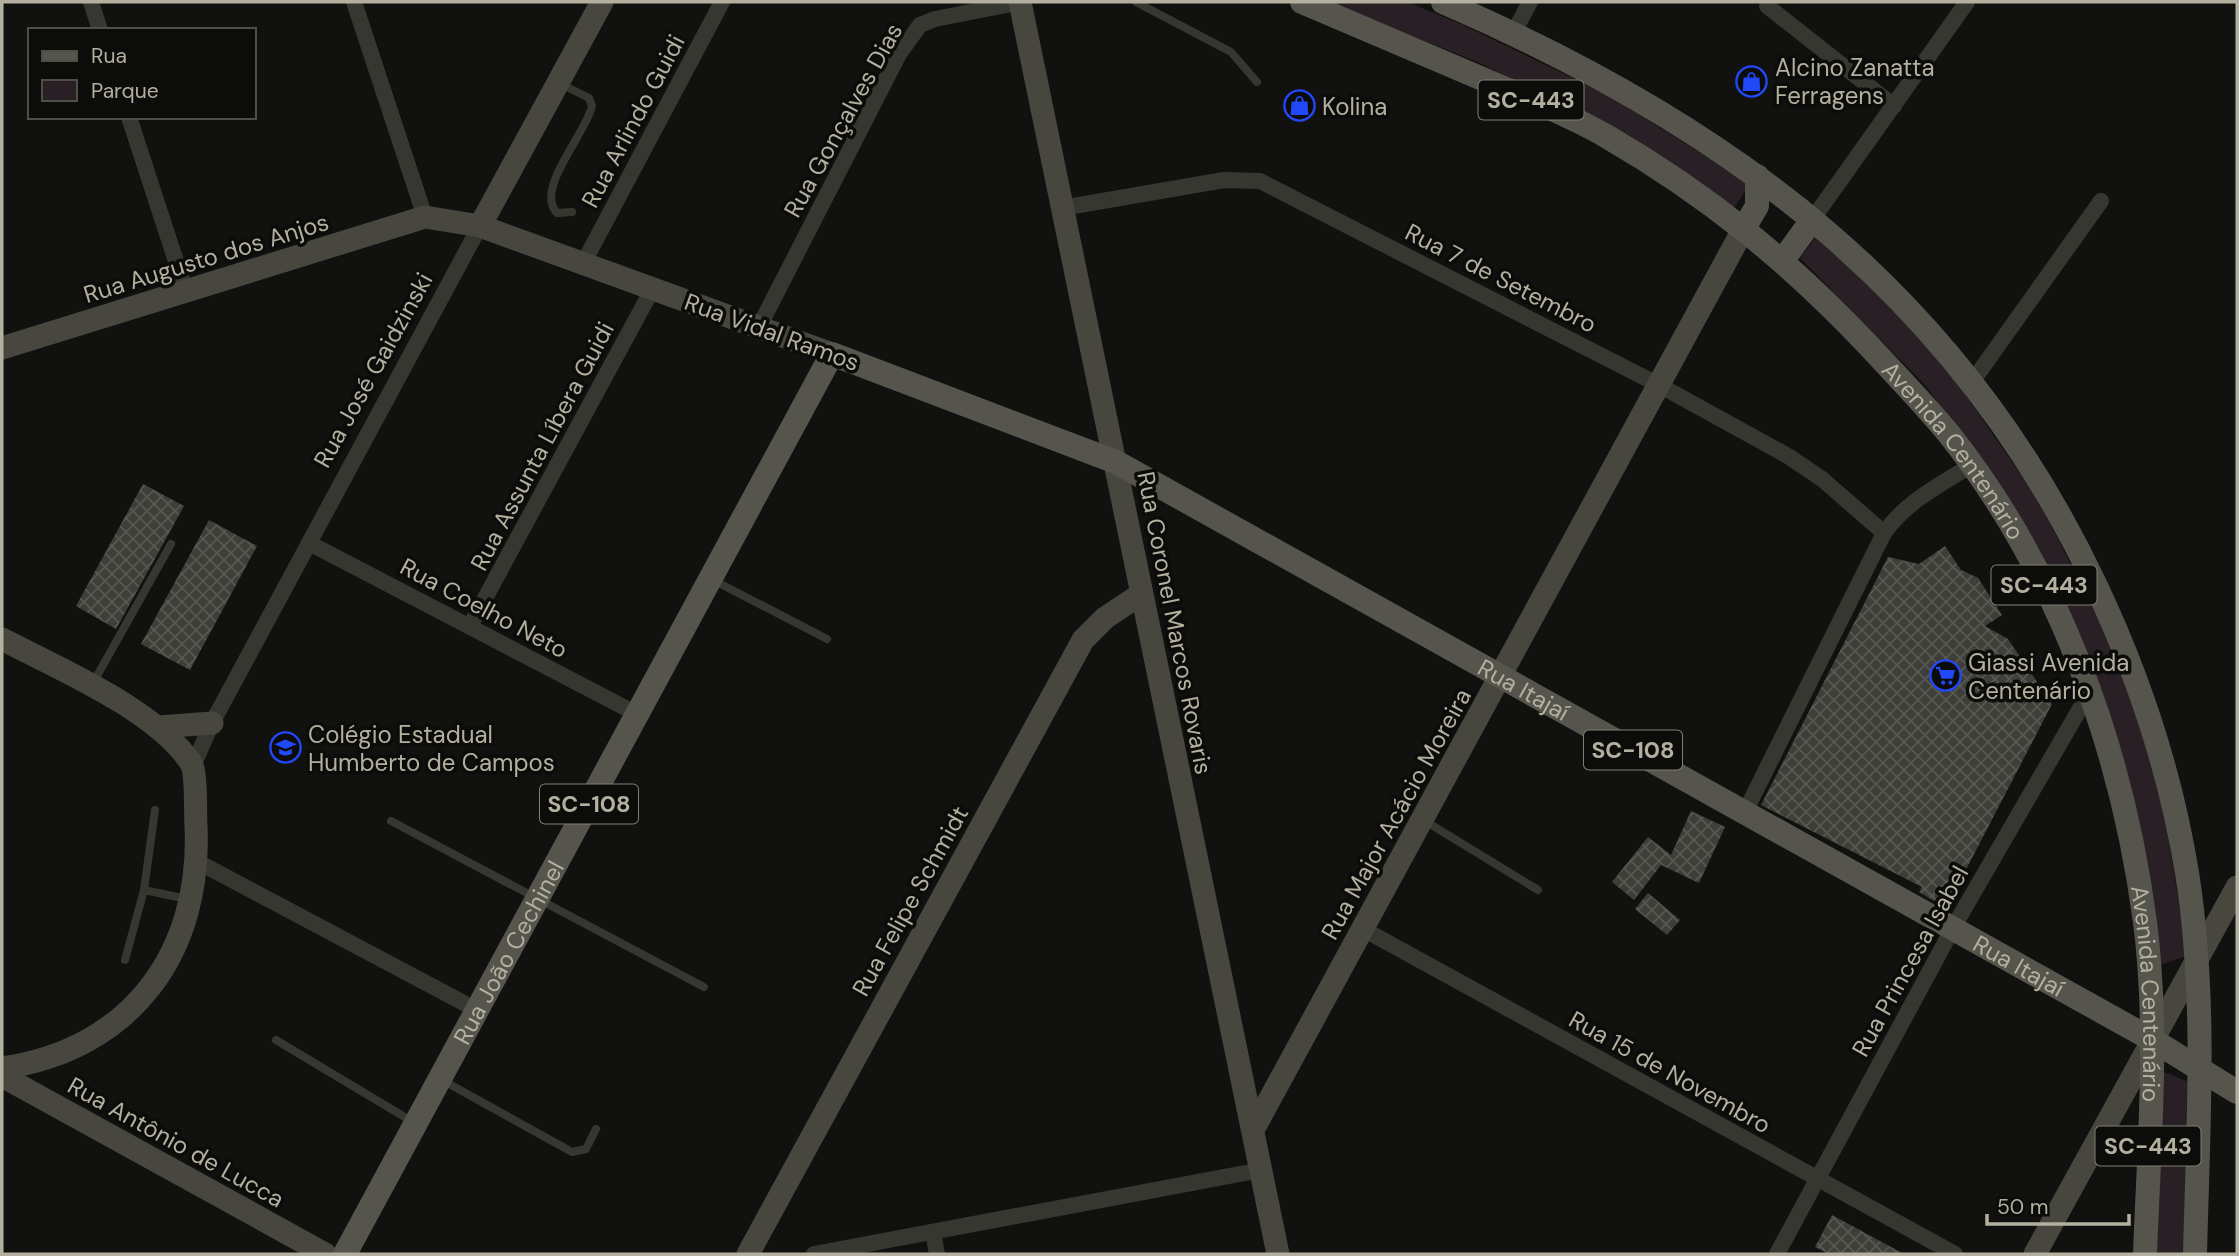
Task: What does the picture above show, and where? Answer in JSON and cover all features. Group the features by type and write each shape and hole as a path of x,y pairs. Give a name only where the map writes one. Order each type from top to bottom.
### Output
{"main road":[{"name":"Avenida Centenário","path":"1302,2 1601,133 1687,186 1783,260 1919,400 1952,438 2030,559 2053,602 2113,763 2135,860 2145,926 2151,1039 2145,1254"},
{"name":"Avenida Centenário","path":"1443,2 1514,32 1657,109 1757,176 1812,220 1909,309 1972,382 2008,429 2062,517 2111,618 2134,675 2156,740 2181,837 2197,963 2200,1070 2195,1254"},
{"path":"1744,228 1757,206 1757,176"},
{"path":"1783,260 1812,220"},
{"name":"Rua Vidal Ramos","path":"832,354 1116,462"},
{"name":"Rua João Cechinel","path":"345,1254 832,354"},
{"name":"Rua Itajaí","path":"1116,462 2151,1039 2237,1092"}],"street":[{"path":"91,2 99,28"},
{"path":"354,2 425,217"},
{"name":"Rua José Gaidzinski","path":"193,766 212,723 602,2"},
{"name":"Rua Arlindo Guidi","path":"584,262 722,2"},
{"name":"Rua Coronel Marcos Rovaris","path":"1020,2 1278,1254"},
{"name":"Rua Gonçalves Dias","path":"759,327 899,54 920,25 958,13 1020,2"},
{"path":"1514,32 1530,2"},
{"path":"1769,2 1767,6 1894,106"},
{"path":"1812,220 1967,2"},
{"path":"130,119 186,292"},
{"name":"Rua 7 de Setembro","path":"1062,208 1224,180 1260,181 1659,385 1788,456 1822,479 1884,533"},
{"path":"1972,382 2101,201"},
{"name":"Rua Vidal Ramos","path":"425,217 480,226 832,354"},
{"name":"Rua Augusto dos Anjos","path":"2,348 425,217"},
{"name":"Rua Major Acácio Moreira","path":"1254,1130 1744,228"},
{"name":"Rua Assunta Líbera Guidi","path":"470,626 653,288"},
{"path":"1745,812 1884,533 1898,514 1916,499 1970,466"},
{"name":"Rua Coelho Neto","path":"309,543 637,714"},
{"name":"Rua Felipe Schmidt","path":"748,1254 1083,640 1105,618 1141,594"},
{"path":"2,639 92,686 159,727 193,766 198,862 190,900 166,967 131,1011 86,1044 2,1068"},
{"name":"Rua Princesa Isabel","path":"1777,1254 1953,928 2089,693"},
{"path":"159,727 212,723"},
{"path":"198,862 477,1010"},
{"path":"2035,1254 2237,887"},
{"name":"Rua 15 de Novembro","path":"1363,929 1955,1254"},
{"name":"Rua Antônio de Lucca","path":"2,1076 325,1254"},
{"path":"814,1254 1261,1170"},
{"path":"933,1232 937,1254"}],"lane":[{"path":"1136,2 1231,52 1257,82"},
{"path":"558,83 589,98 592,106 549,191 552,208 557,213 572,212"},
{"path":"92,686 171,544"},
{"path":"710,579 827,639"},
{"path":"125,960 144,890 155,810"},
{"path":"1422,820 1538,890"},
{"path":"391,821 704,988"},
{"path":"144,890 190,900"},
{"path":"276,1040 415,1124"},
{"path":"440,1079 572,1152 586,1149 596,1129"}],"green space":[{"path":"1328,2 1407,2 1461,24 1608,95 1750,184 1734,208 1573,110 1480,63"},
{"path":"1815,238 1885,298 1951,374 2037,498 2113,647 2161,789 2187,956 2159,965 2132,797 2018,518 1926,386 1800,258"},
{"path":"2159,1070 2189,1082 2187,1254 2157,1254"}],"building":[{"path":"143,484 184,506 116,629 76,606"},
{"path":"209,520 257,546 190,670 141,644"},
{"path":"1945,546 1961,570 1978,578 2002,615 1985,626 2008,639 2052,704 1946,908 1919,892 1922,887 1761,805 1888,557 1919,564"},
{"path":"1691,811 1725,827 1699,883 1661,865 1634,900 1612,882 1648,837 1671,855"},
{"path":"1648,893 1680,920 1667,935 1635,909"},
{"path":"1832,1215 1904,1254 1829,1254 1815,1247"}],"place":[{"name":"Alcino Zanatta Ferragens","path":"1752,81"},
{"name":"Kolina","path":"1299,106"},
{"name":"Giassi Avenida Centenário","path":"1945,676"},
{"name":"Colégio Estadual Humberto de Campos","path":"285,748"}]}
